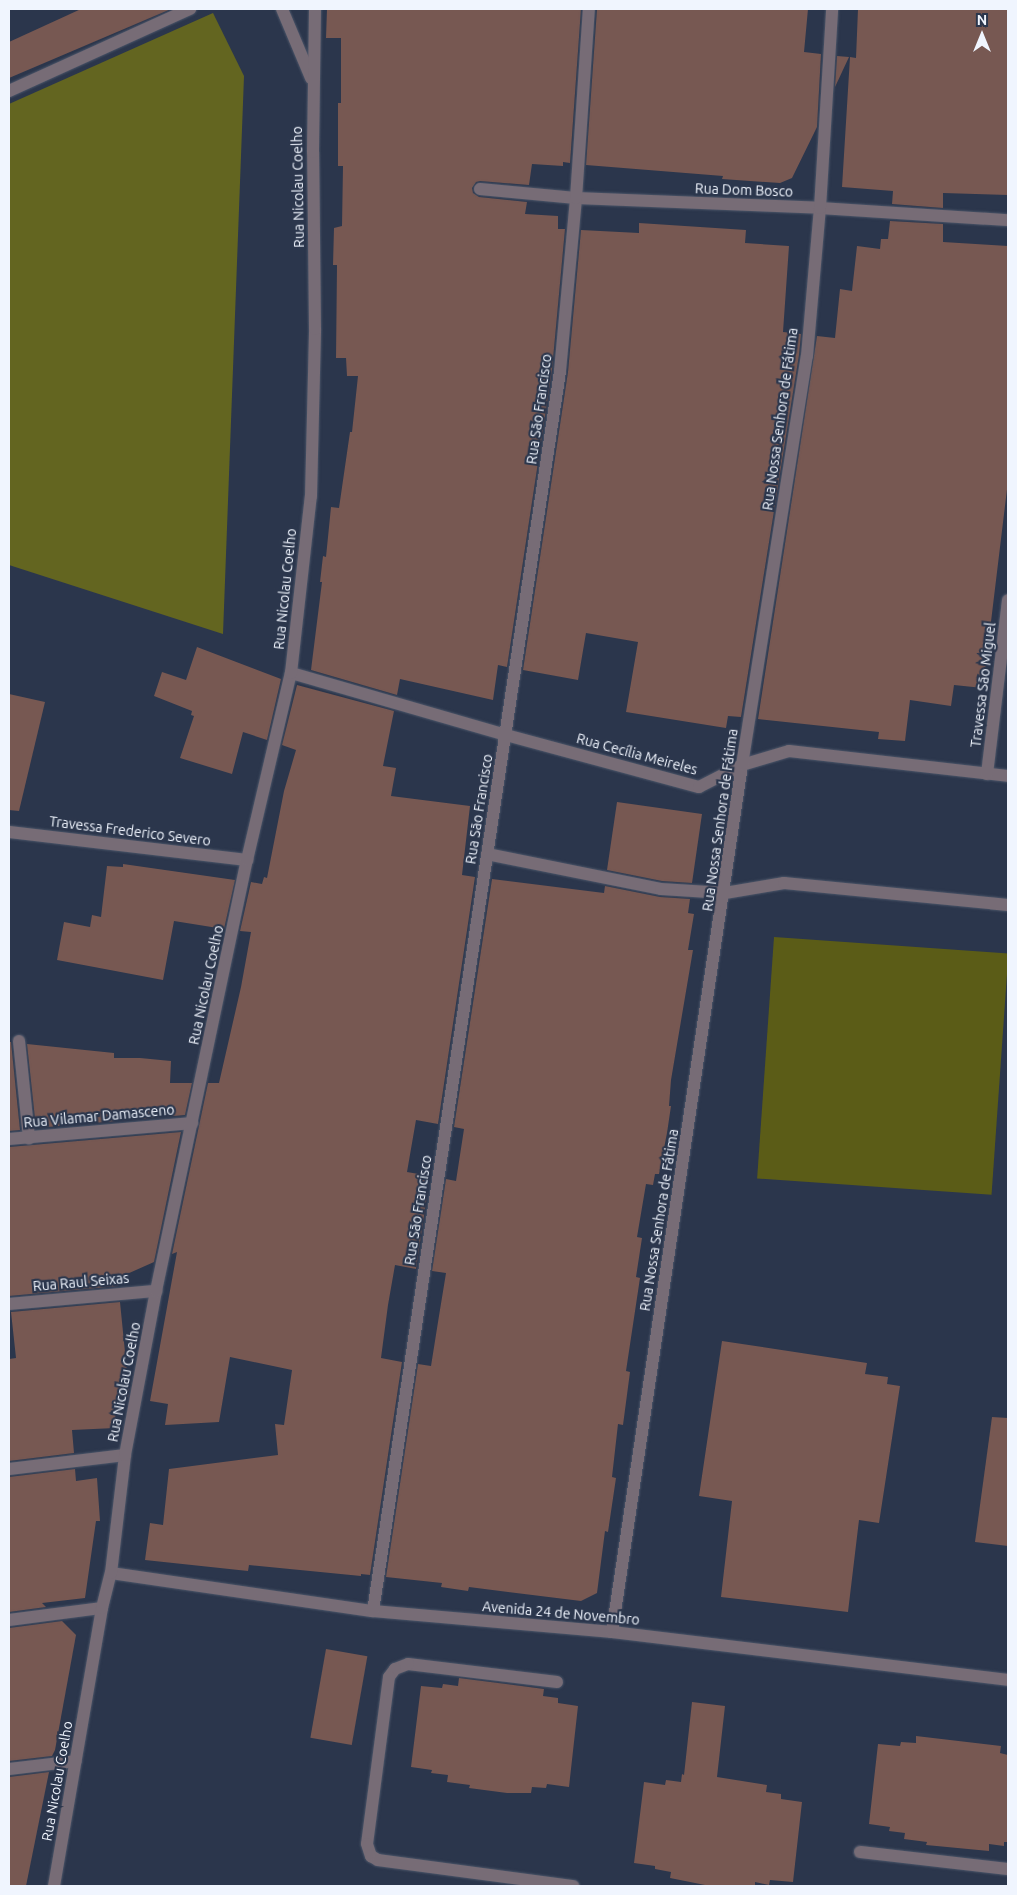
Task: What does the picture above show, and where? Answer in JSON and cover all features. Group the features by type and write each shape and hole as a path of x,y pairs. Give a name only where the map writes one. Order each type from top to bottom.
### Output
{"street":[{"path":"9,91 190,9"},
{"path":"282,9 313,82"},
{"name":"Rua Nicolau Coelho","path":"54,1886 102,1608 111,1573 125,1455 156,1291 247,860 291,673 311,496 315,329 313,82 315,9"},
{"name":"Rua São Francisco","path":"373,1611 560,371 576,198 589,9"},
{"name":"Rua Nossa Senhora de Fátima","path":"612,1632 725,893 742,765 807,356 820,208 832,9"},
{"name":"Rua Dom Bosco","path":"480,189 576,198 820,208 1008,220"},
{"name":"Travessa São Miguel","path":"987,774 1008,600"},
{"name":"Rua Cecília Meireles","path":"291,673 506,735 699,787 742,765 789,751 1008,776"},
{"name":"Travessa Frederico Severo","path":"9,832 247,860"},
{"path":"486,854 661,889 725,893 784,883 1008,905"},
{"path":"18,1041 29,1138"},
{"name":"Rua Vilamar Damasceno","path":"9,1139 192,1123"},
{"name":"Rua Raul Seixas","path":"9,1304 156,1291"},
{"path":"9,1469 125,1455"},
{"name":"Avenida 24 de Novembro","path":"111,1573 373,1611 612,1632 1008,1680"},
{"path":"9,1620 102,1608"},
{"path":"557,1682 408,1664 395,1668 389,1677 367,1844 371,1856 378,1860 573,1886"},
{"path":"9,1769 76,1762"},
{"path":"860,1852 1008,1869"}],"shaded area":[{"path":"213,13 244,76 223,634 9,565 9,104"},
{"path":"774,937 1008,953 992,1195 757,1178"}],"building":[{"path":"81,9 171,9 9,78 9,42"},
{"path":"327,9 581,9 570,163 563,162 563,166 532,164 529,185 480,181 476,182 472,188 473,193 479,197 527,202 525,214 558,216 558,229 565,229 552,370 507,667 498,665 493,700 400,679 397,695 311,670 322,582 320,582 323,556 326,557 331,507 339,508 350,432 352,432 358,376 347,376 346,358 336,358 337,265 333,265 334,228 342,226 343,166 338,166 338,103 341,103 341,38 326,38"},
{"path":"597,9 808,9 804,52 821,54 817,127 792,178 780,183 722,179 723,176 586,165"},
{"path":"858,9 1008,9 1008,195 943,193 943,208 892,204 893,191 842,187 850,57 856,58"},
{"path":"837,56 849,57 835,87"},
{"path":"890,221 943,224 943,242 1008,246 1008,481 983,688 954,685 951,706 910,700 905,741 878,739 879,732 758,719 817,336 835,338 840,289 852,291 857,246 880,249 881,239 888,239"},
{"path":"639,223 746,230 745,243 789,246 783,332 801,334 799,355 741,717 728,716 726,728 626,712 638,642 586,633 578,680 523,670 568,372 581,230 639,233"},
{"path":"197,647 281,679 267,740 243,732 232,774 180,758 194,716 191,715 192,711 154,696 162,672 186,680"},
{"path":"297,685 394,711 383,766 396,768 391,796 470,806 462,875 475,877 438,1124 416,1120 407,1172 430,1176 416,1269 395,1265 388,1305 381,1358 402,1362 370,1575 361,1574 361,1576 249,1565 248,1571 145,1560 150,1523 163,1525 169,1469 278,1455 275,1424 284,1425 292,1370 230,1357 219,1422 165,1425 168,1404 150,1401 177,1252 172,1254 208,1083 219,1083 241,987 251,932 240,931 251,882 262,884 264,877 267,878 284,791 296,750 282,745"},
{"path":"9,694 45,702 19,811 9,810"},
{"path":"617,802 702,814 692,883 662,881 607,870"},
{"path":"123,864 235,880 224,929 174,921 163,980 57,960 64,922 90,927 92,915 101,917 107,866 123,867"},
{"path":"492,879 604,893 605,886 660,897 690,899 688,913 694,914 688,950 693,950 671,1080 669,1106 671,1106 667,1133 659,1174 655,1174 653,1185 646,1184 637,1237 642,1238 636,1277 640,1278 626,1371 630,1372 623,1425 618,1424 612,1477 616,1478 608,1532 605,1531 597,1593 581,1601 469,1587 468,1591 441,1587 442,1583 386,1577 418,1364 431,1366 446,1273 432,1271 446,1179 456,1181 464,1129 454,1127"},
{"path":"9,1042 11,1042 20,1130 9,1131"},
{"path":"27,1044 114,1053 114,1058 171,1061 170,1083 192,1083 185,1115 36,1128"},
{"path":"181,1132 154,1262 118,1278 118,1286 9,1296 9,1147"},
{"path":"120,1302 129,1392 128,1398 116,1396 115,1428 72,1430 74,1453 9,1461 9,1359 16,1358 11,1312"},
{"path":"722,1341 867,1363 865,1374 888,1377 887,1384 900,1386 879,1523 859,1520 848,1612 721,1597 732,1501 699,1496"},
{"path":"992,1417 1008,1418 1008,1546 975,1542"},
{"path":"75,1469 76,1481 97,1478 100,1521 96,1521 85,1598 42,1603 46,1607 9,1612 9,1477"},
{"path":"62,1621 76,1635 55,1750 52,1756 9,1761 9,1628"},
{"path":"326,1649 367,1656 352,1745 310,1738"},
{"path":"459,1678 544,1689 543,1696 558,1698 558,1703 578,1706 569,1787 547,1784 546,1788 532,1787 531,1793 507,1793 469,1788 470,1785 447,1782 448,1775 431,1773 432,1770 411,1767 421,1686 442,1688 443,1684 458,1686"},
{"path":"692,1702 725,1706 717,1777 767,1785 766,1792 781,1794 781,1799 802,1802 793,1882 770,1880 769,1885 755,1882 755,1886 710,1886 670,1878 671,1872 655,1869 655,1866 634,1863 644,1782 665,1785 666,1780 681,1782 682,1774 684,1775"},
{"path":"916,1736 1001,1746 1000,1753 1008,1755 1008,1842 1004,1842 1004,1846 989,1844 989,1851 926,1845 927,1842 904,1839 905,1833 889,1831 890,1827 869,1824 878,1744 900,1746 901,1742 916,1743"},
{"path":"49,1772 26,1886 9,1886 9,1777"}]}
